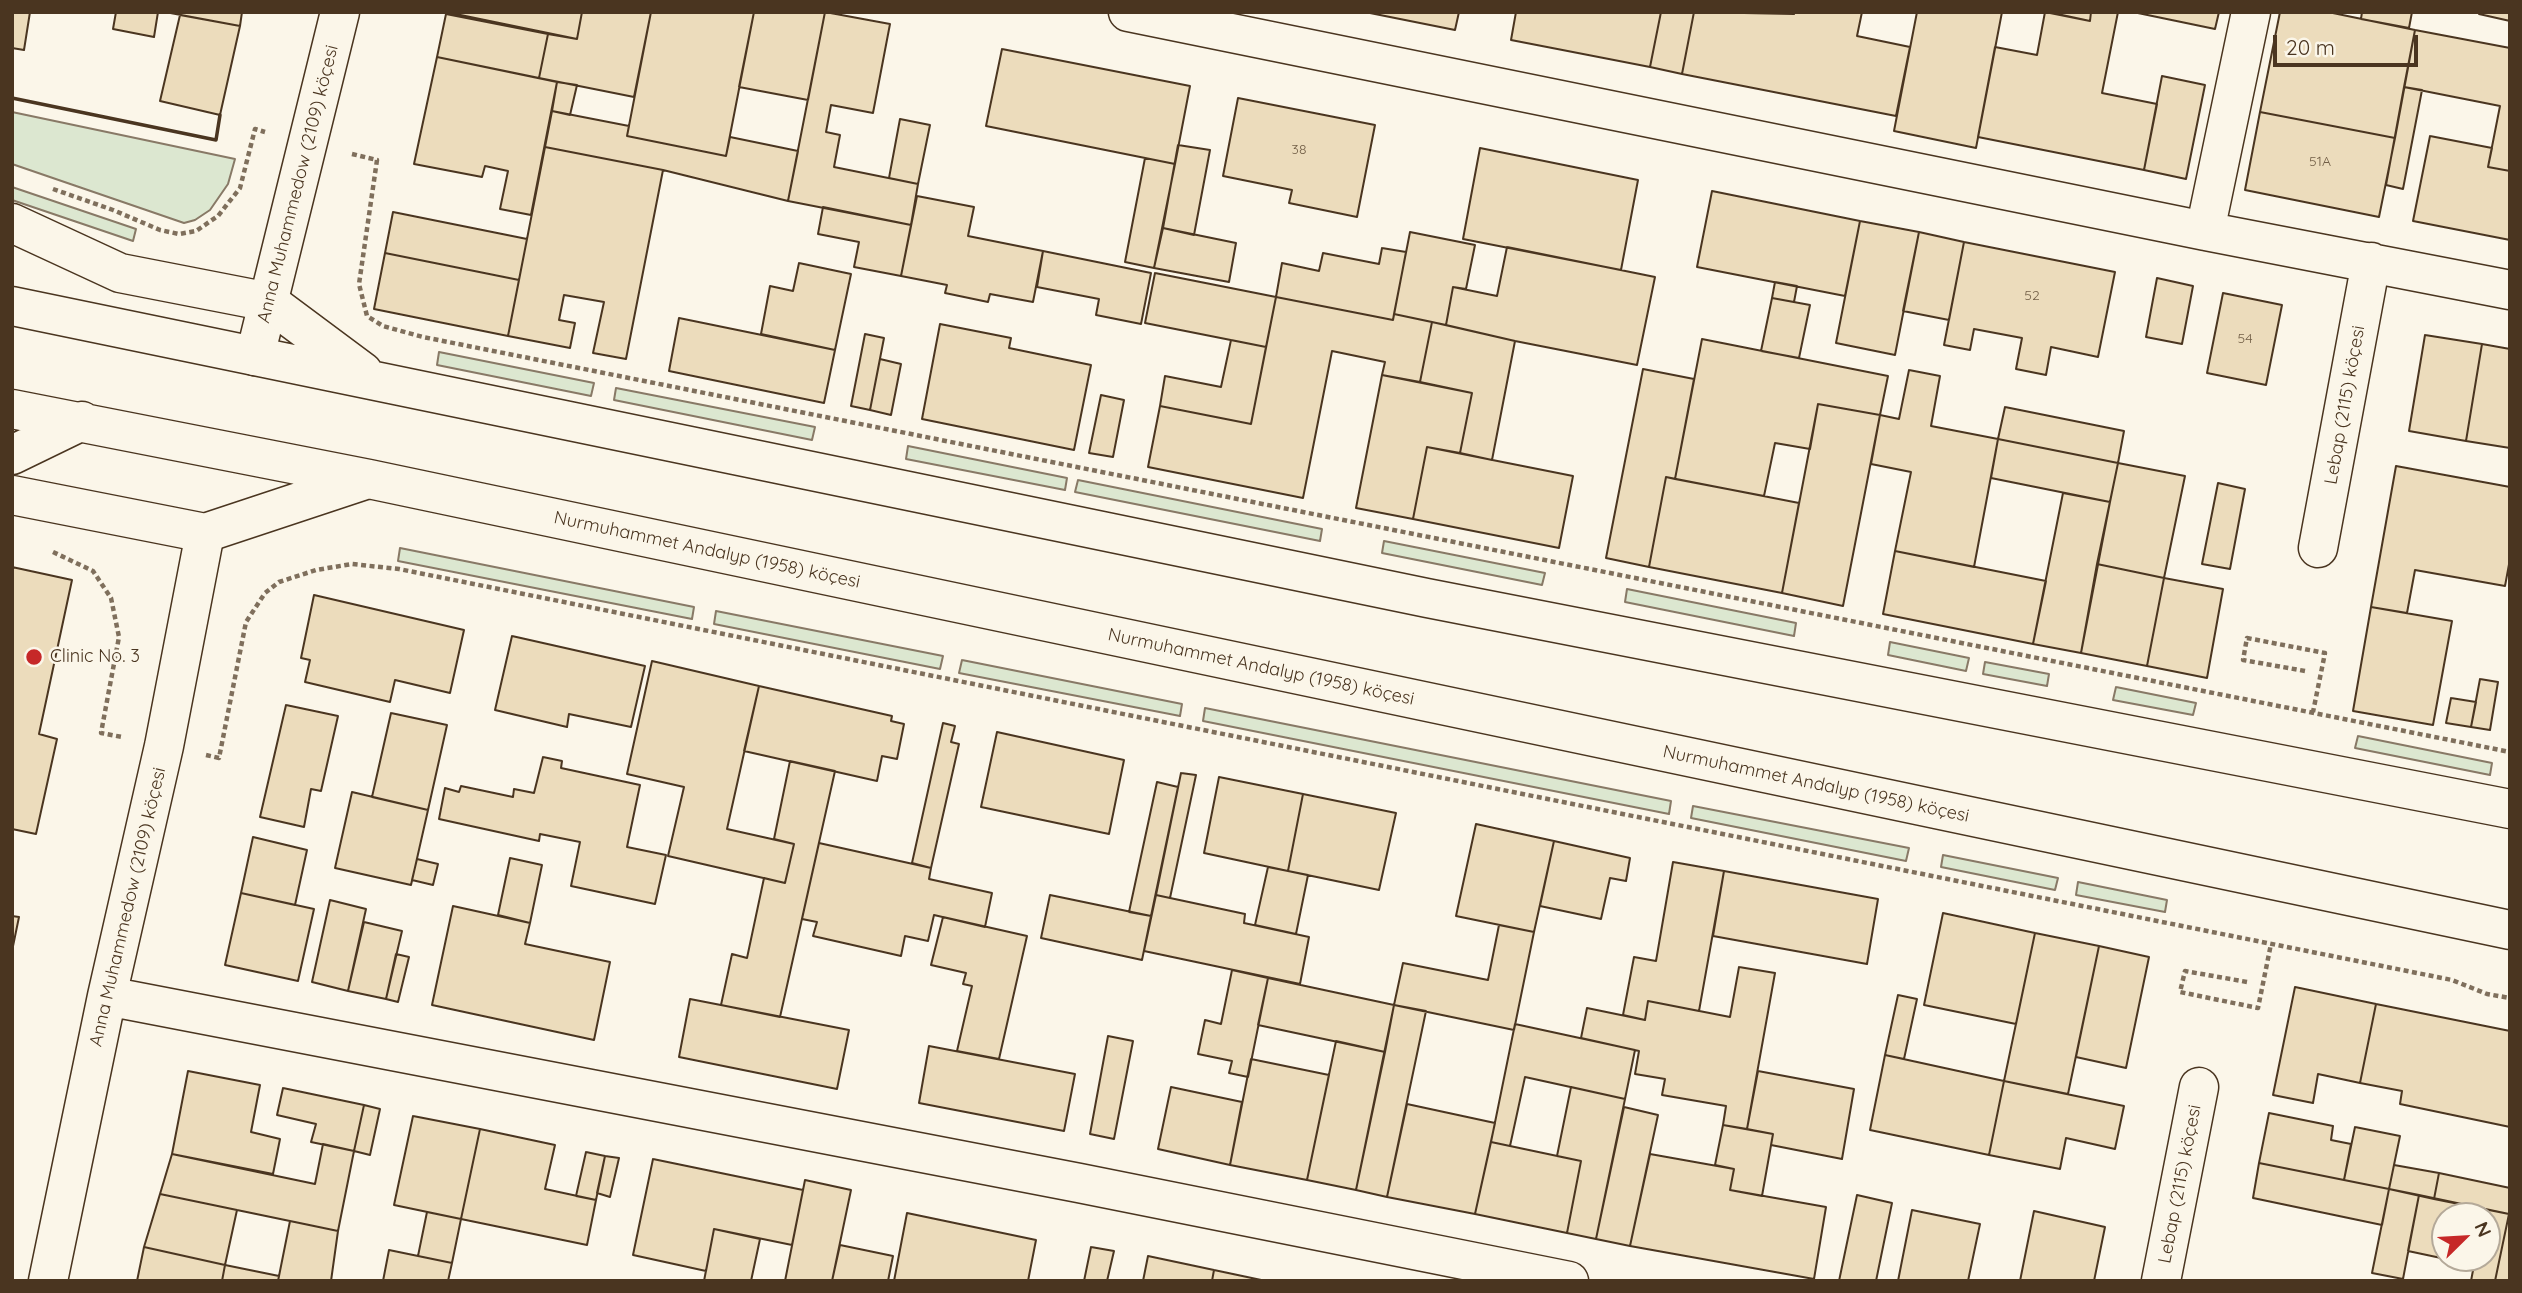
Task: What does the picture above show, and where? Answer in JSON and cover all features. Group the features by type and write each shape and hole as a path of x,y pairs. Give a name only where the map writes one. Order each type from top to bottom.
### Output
{"main road":[{"name":"Anna Muhammedow (2109) köçesi","path":"255,356 340,12"},
{"path":"1128,12 2204,231 2510,290"},
{"path":"2204,231 2251,12"},
{"path":"12,223 120,273 269,302 373,380"},
{"name":"Lebap (2115) köçesi","path":"2318,548 2371,262"},
{"path":"12,306 1427,598 2510,809"},
{"name":"Nurmuhammet Andalyp (1958) köçesi","path":"12,409 369,479 2510,930"},
{"path":"12,454 82,421"},
{"path":"12,495 205,533 369,479"},
{"name":"Anna Muhammedow (2109) köçesi","path":"48,1281 107,996 164,746 205,533"},
{"path":"107,996 1079,1183 1569,1281"},
{"name":"Lebap (2115) köçesi","path":"2161,1281 2199,1087"}],"path":[{"path":"50,188 160,230 179,234 196,231 218,216 240,188 255,129"},
{"path":"377,160 359,284 367,316 383,326 423,337 2510,752"},
{"path":"43,550 54,552 93,571 111,598 119,637 101,733"},
{"path":"219,758 246,622 265,593 279,582 316,570 352,564 399,569 2452,980 2510,998"},
{"path":"2305,671 2243,660 2247,638 2325,653 2313,712"},
{"path":"2247,982 2185,971 2180,992 2258,1008 2271,944"}],"green space":[{"path":"12,112 235,159 228,184 210,210 195,220 184,223 12,164"},
{"path":"12,187 136,229 133,241 12,200"},
{"path":"439,352 594,383 591,396 437,365"},
{"path":"616,388 815,427 812,440 614,400"},
{"path":"908,446 1067,478 1065,490 906,459"},
{"path":"1078,480 1322,529 1320,541 1075,492"},
{"path":"1384,541 1545,573 1542,585 1382,553"},
{"path":"400,548 694,607 692,619 398,561"},
{"path":"1627,589 1796,623 1794,636 1625,602"},
{"path":"716,611 943,656 940,669 714,624"},
{"path":"1890,642 1969,658 1966,671 1888,655"},
{"path":"962,660 1182,704 1180,716 959,673"},
{"path":"1985,662 2049,674 2047,686 1983,674"},
{"path":"2116,687 2196,703 2193,715 2113,700"},
{"path":"1205,708 1671,801 1669,814 1203,721"},
{"path":"2358,736 2492,763 2490,775 2355,748"},
{"path":"1693,806 1909,848 1906,861 1691,818"},
{"path":"1943,855 2058,878 2055,890 1941,867"},
{"path":"2078,882 2167,900 2165,912 2076,895"}],"building":[{"path":"12,12 30,12 24,50 12,48"},
{"path":"116,12 158,12 154,37 113,29"},
{"path":"165,12 242,12 240,26"},
{"path":"446,12 582,12 577,39"},
{"path":"582,12 651,12 634,97 539,78 548,34 577,39"},
{"path":"651,12 754,12 726,156 627,136"},
{"path":"754,12 825,12 808,100 739,87"},
{"path":"825,12 890,24 873,113 831,105 826,132 840,135 834,167 918,184 911,225 788,201"},
{"path":"1365,12 1459,12 1455,30"},
{"path":"1516,12 1661,12 1650,67 1511,40"},
{"path":"1661,12 1694,12 1682,74 1650,67"},
{"path":"1694,12 1862,12 1857,36 1910,47 1896,116 1682,74"},
{"path":"1917,12 2002,12 1976,148 1894,131"},
{"path":"2045,12 2090,21 2091,12 2118,12 2102,93 2157,104 2144,170 1978,137 1995,47 2037,55"},
{"path":"2048,12 2091,12 2090,21"},
{"path":"2133,12 2219,12 2215,29"},
{"path":"2280,12 2328,12 2415,30 2395,138 2260,112"},
{"path":"2362,12 2412,12 2409,28 2361,19"},
{"path":"2510,12 2510,21 2479,14"},
{"path":"446,14 548,34 539,78 437,57"},
{"path":"180,15 240,26 220,115 160,101"},
{"path":"2415,30 2510,48 2510,171 2488,167 2500,106 2404,87"},
{"path":"1002,49 1190,86 1175,164 986,126"},
{"path":"437,57 557,82 531,215 500,209 508,171 485,166 482,177 414,164"},
{"path":"2162,76 2205,85 2186,179 2144,170"},
{"path":"557,82 577,85 570,115 552,111"},
{"path":"2404,87 2422,90 2403,189 2386,185"},
{"path":"1238,98 1375,125 1357,217 1289,203 1292,190 1223,176"},
{"path":"552,111 629,126 627,136 726,156 730,137 798,151 788,201 663,170 545,147"},
{"path":"2260,112 2395,138 2379,217 2245,190"},
{"path":"900,119 930,125 918,184 889,178"},
{"path":"2430,136 2492,148 2488,167 2510,171 2510,240 2413,221"},
{"path":"1178,145 1210,150 1194,235 1163,228"},
{"path":"545,147 663,170 626,359 593,353 604,302 564,295 559,320 575,323 570,348 508,336"},
{"path":"1480,148 1638,180 1621,270 1463,239"},
{"path":"1145,158 1175,164 1154,268 1125,262"},
{"path":"1712,191 1860,221 1845,296 1697,267"},
{"path":"917,196 974,207 968,236 1043,251 1033,302 990,294 988,302 945,293 947,285 901,276"},
{"path":"823,207 911,225 901,276 854,267 859,242 818,234"},
{"path":"393,212 527,239 519,280 385,253"},
{"path":"1860,221 1919,232 1895,355 1836,343"},
{"path":"1163,228 1236,243 1229,282 1154,268"},
{"path":"1410,232 1475,245 1466,289 1453,287 1446,325 1394,314"},
{"path":"1919,232 1964,242 1949,320 1903,311"},
{"path":"1964,242 2115,272 2098,357 2051,347 2046,375 2016,369 2022,338 1974,329 1970,350 1944,345"},
{"path":"1507,247 1655,277 1637,365 1446,325 1453,287 1497,296"},
{"path":"1382,248 1406,252 1393,320 1276,297 1282,263 1319,271 1323,253 1379,264"},
{"path":"1043,251 1151,273 1141,324 1096,315 1099,299 1037,287"},
{"path":"385,253 519,280 508,336 374,309"},
{"path":"799,263 851,274 835,350 761,334 770,286 793,291"},
{"path":"1155,273 1276,297 1266,347 1145,323"},
{"path":"2157,278 2193,286 2182,344 2146,337"},
{"path":"1775,282 1797,286 1794,302 1772,298"},
{"path":"2223,293 2282,305 2266,385 2207,373"},
{"path":"1276,297 1393,320 1394,314 1432,322 1420,382 1382,375 1385,362 1332,351 1303,498 1148,467 1160,406 1251,424"},
{"path":"1772,298 1810,305 1799,358 1761,351"},
{"path":"679,318 835,350 824,403 669,371"},
{"path":"1432,322 1515,341 1492,460 1460,453 1472,393 1420,382"},
{"path":"940,324 1011,338 1009,348 1091,365 1074,450 922,419"},
{"path":"865,334 884,338 870,410 851,406"},
{"path":"2425,335 2482,344 2466,441 2409,431"},
{"path":"1702,339 1888,376 1880,415 1818,404 1810,449 1775,443 1764,496 1675,479"},
{"path":"1231,340 1266,347 1251,424 1160,406 1165,376 1221,387"},
{"path":"2482,344 2510,349 2510,448 2466,441"},
{"path":"880,359 901,364 891,415 870,410"},
{"path":"1643,369 1694,379 1675,479 1666,477 1649,567 1606,558"},
{"path":"1909,370 1940,376 1931,426 1998,439 1974,567 1895,551 1911,472 1871,464 1880,415 1899,419"},
{"path":"1382,375 1472,393 1460,453 1427,447 1413,519 1356,508"},
{"path":"1101,395 1124,400 1113,457 1089,453"},
{"path":"1818,404 1880,415 1843,606 1782,593"},
{"path":"2005,407 2124,431 2118,463 1998,439"},
{"path":"1998,439 2118,463 2110,502 1991,478"},
{"path":"1427,447 1573,476 1559,548 1413,519"},
{"path":"2118,463 2185,476 2164,578 2097,564"},
{"path":"2396,466 2510,487 2510,559 2505,586 2415,570 2407,613 2371,607"},
{"path":"1666,477 1799,503 1782,593 1649,567"},
{"path":"2218,483 2245,489 2230,569 2202,564"},
{"path":"2063,493 2110,502 2081,653 2033,644"},
{"path":"1895,551 2046,581 2033,644 1883,614"},
{"path":"2097,564 2164,578 2147,666 2081,653"},
{"name":"Clinic No. 3","path":"12,567 72,580 39,734 57,739 36,834 12,829"},
{"path":"2164,578 2223,589 2207,678 2147,666"},
{"path":"314,595 464,630 450,693 395,680 390,702 305,682 310,660 301,658"},
{"path":"2371,607 2452,621 2433,725 2353,711"},
{"path":"512,636 645,666 631,727 569,714 567,727 495,710"},
{"path":"652,661 759,686 727,829 794,844 785,883 668,856 684,787 627,774"},
{"path":"2480,679 2498,682 2490,730 2471,727"},
{"path":"759,686 892,716 891,721 904,724 897,759 882,756 877,781 744,751"},
{"path":"2451,698 2476,702 2471,727 2446,723"},
{"path":"286,705 338,716 321,791 311,789 304,827 260,817"},
{"path":"391,713 447,725 428,810 372,797"},
{"path":"943,723 955,726 951,742 959,744 931,868 912,863"},
{"path":"997,732 1124,760 1109,834 981,807"},
{"path":"543,757 562,761 561,768 640,785 627,847 666,855 655,904 571,886 580,842 540,834 539,841 439,819 445,788 459,792 461,786 513,797 514,789 534,793"},
{"path":"790,761 835,771 780,1017 721,1005 732,954 747,958 764,878 785,883 794,844 774,839"},
{"path":"1181,773 1196,775 1170,898 1156,895"},
{"path":"1219,777 1303,794 1288,871 1204,853"},
{"path":"1157,782 1178,787 1151,916 1129,912"},
{"path":"352,792 428,810 411,885 335,868"},
{"path":"1303,794 1396,813 1379,890 1288,871"},
{"path":"1476,824 1554,841 1534,932 1456,916"},
{"path":"253,837 307,850 295,905 241,893"},
{"path":"1554,841 1630,858 1626,881 1610,878 1601,919 1540,906"},
{"path":"819,843 931,868 929,879 992,893 985,927 934,915 928,941 905,936 901,956 813,936 817,922 802,919"},
{"path":"510,858 542,865 530,923 498,915"},
{"path":"417,859 438,864 433,885 412,880"},
{"path":"1673,862 1724,871 1699,1011 1648,1001 1645,1020 1623,1015 1634,957 1656,961"},
{"path":"1268,867 1308,875 1296,934 1255,925"},
{"path":"1724,871 1878,899 1867,964 1713,936"},
{"path":"241,893 314,909 298,981 225,965"},
{"path":"1050,895 1151,916 1142,960 1041,938"},
{"path":"1156,895 1245,914 1244,923 1309,937 1300,984 1144,951"},
{"path":"330,900 366,909 348,991 312,982"},
{"path":"453,906 530,923 525,944 610,962 594,1040 432,1005"},
{"path":"1943,913 2035,933 2016,1024 1924,1005"},
{"path":"12,916 19,917 12,951"},
{"path":"943,917 1027,936 999,1059 957,1051 972,986 963,984 966,973 931,965"},
{"path":"364,922 402,931 386,999 348,991"},
{"path":"1499,925 1534,932 1514,1030 1394,1005 1403,963 1488,980"},
{"path":"2035,933 2099,946 2068,1094 2004,1081"},
{"path":"2099,946 2149,957 2126,1068 2076,1057"},
{"path":"396,954 409,957 398,1002 386,999"},
{"path":"1739,967 1775,973 1747,1129 1723,1125 1726,1106 1662,1095 1665,1079 1635,1074 1639,1051 1581,1038 1587,1008 1645,1020 1648,1001 1730,1017"},
{"path":"1232,970 1268,978 1248,1077 1229,1073 1232,1061 1198,1054 1205,1020 1221,1024"},
{"path":"1268,978 1394,1005 1385,1052 1258,1025"},
{"path":"2295,987 2376,1004 2360,1083 2318,1074 2313,1103 2273,1095"},
{"path":"1898,995 1917,999 1904,1059 1885,1055"},
{"path":"690,999 849,1030 837,1089 679,1057"},
{"path":"2376,1004 2510,1031 2510,1127 2400,1104 2402,1091 2360,1083"},
{"path":"1394,1005 1426,1011 1387,1197 1356,1190"},
{"path":"1515,1024 1635,1050 1625,1099 1525,1077 1510,1146 1491,1142"},
{"path":"1108,1036 1133,1041 1114,1139 1090,1134"},
{"path":"1336,1041 1385,1052 1356,1190 1307,1180"},
{"path":"929,1046 1075,1074 1064,1131 919,1103"},
{"path":"1885,1055 2004,1081 1989,1155 1870,1130"},
{"path":"1251,1059 1329,1075 1307,1180 1230,1165"},
{"path":"188,1071 260,1085 251,1132 280,1139 273,1174 172,1154"},
{"path":"1758,1071 1854,1089 1842,1159 1771,1145 1773,1134 1747,1129"},
{"path":"2004,1081 2124,1106 2115,1149 2066,1138 2060,1169 1989,1155"},
{"path":"1171,1087 1242,1102 1230,1165 1158,1149"},
{"path":"1571,1087 1625,1099 1596,1239 1567,1233 1581,1161 1557,1156"},
{"path":"283,1088 364,1105 354,1151 311,1142 316,1124 277,1115"},
{"path":"1407,1104 1495,1123 1475,1214 1387,1197"},
{"path":"364,1105 380,1109 370,1155 354,1151"},
{"path":"1624,1107 1658,1115 1630,1246 1596,1239"},
{"path":"2269,1113 2333,1126 2331,1140 2351,1144 2344,1180 2259,1163"},
{"path":"413,1116 480,1129 461,1219 394,1205"},
{"path":"1723,1125 1773,1134 1762,1196 1730,1190 1734,1169 1715,1165"},
{"path":"2355,1127 2400,1136 2389,1189 2344,1180"},
{"path":"480,1129 555,1145 545,1189 596,1200 587,1245 461,1219"},
{"path":"1491,1142 1581,1161 1567,1233 1475,1214"},
{"path":"323,1144 354,1151 338,1231 160,1194 172,1154 315,1184"},
{"path":"586,1152 605,1156 596,1200 576,1196"},
{"path":"1650,1154 1734,1169 1730,1190 1826,1207 1814,1279 1630,1246"},
{"path":"605,1156 619,1158 610,1197 597,1193"},
{"path":"653,1159 803,1190 792,1245 714,1229 706,1271 633,1255"},
{"path":"2259,1163 2389,1189 2382,1225 2253,1198"},
{"path":"2394,1165 2439,1173 2434,1199 2389,1189"},
{"path":"2439,1173 2510,1188 2509,1214 2501,1212 2501,1202 2449,1202 2434,1199"},
{"path":"805,1180 851,1190 832,1281 785,1281"},
{"path":"2389,1189 2419,1195 2403,1279 2372,1273"},
{"path":"160,1194 237,1210 225,1265 144,1247"},
{"path":"1857,1195 1892,1203 1876,1281 1839,1281"},
{"path":"2419,1195 2452,1202 2431,1202 2431,1256 2408,1251"},
{"path":"1912,1210 1980,1224 1968,1281 1898,1281"},
{"path":"2034,1211 2105,1227 2094,1281 2020,1281"},
{"path":"427,1212 461,1219 452,1263 418,1256"},
{"path":"2501,1212 2509,1214 2501,1252"},
{"path":"907,1213 1036,1240 1028,1281 894,1281"},
{"path":"2509,1214 2510,1281 2495,1281 2497,1272 2501,1272 2501,1252"},
{"path":"290,1221 338,1231 331,1281 278,1281"},
{"path":"714,1229 760,1239 751,1281 704,1281"},
{"path":"840,1245 893,1256 888,1281 832,1281"},
{"path":"144,1247 225,1265 222,1281 137,1281"},
{"path":"1091,1247 1114,1251 1107,1281 1084,1281"},
{"path":"389,1250 452,1263 448,1281 383,1281"},
{"path":"1148,1256 1214,1270 1212,1281 1143,1281"},
{"path":"225,1265 279,1276 278,1281 222,1281"},
{"path":"1214,1270 1266,1281 1212,1281"},
{"path":"2473,1272 2497,1272 2495,1281 2471,1281"}],"wall":[{"path":"12,98 216,140 220,115"}],"place":[{"name":"Clinic No. 3","path":"34,657"}]}
